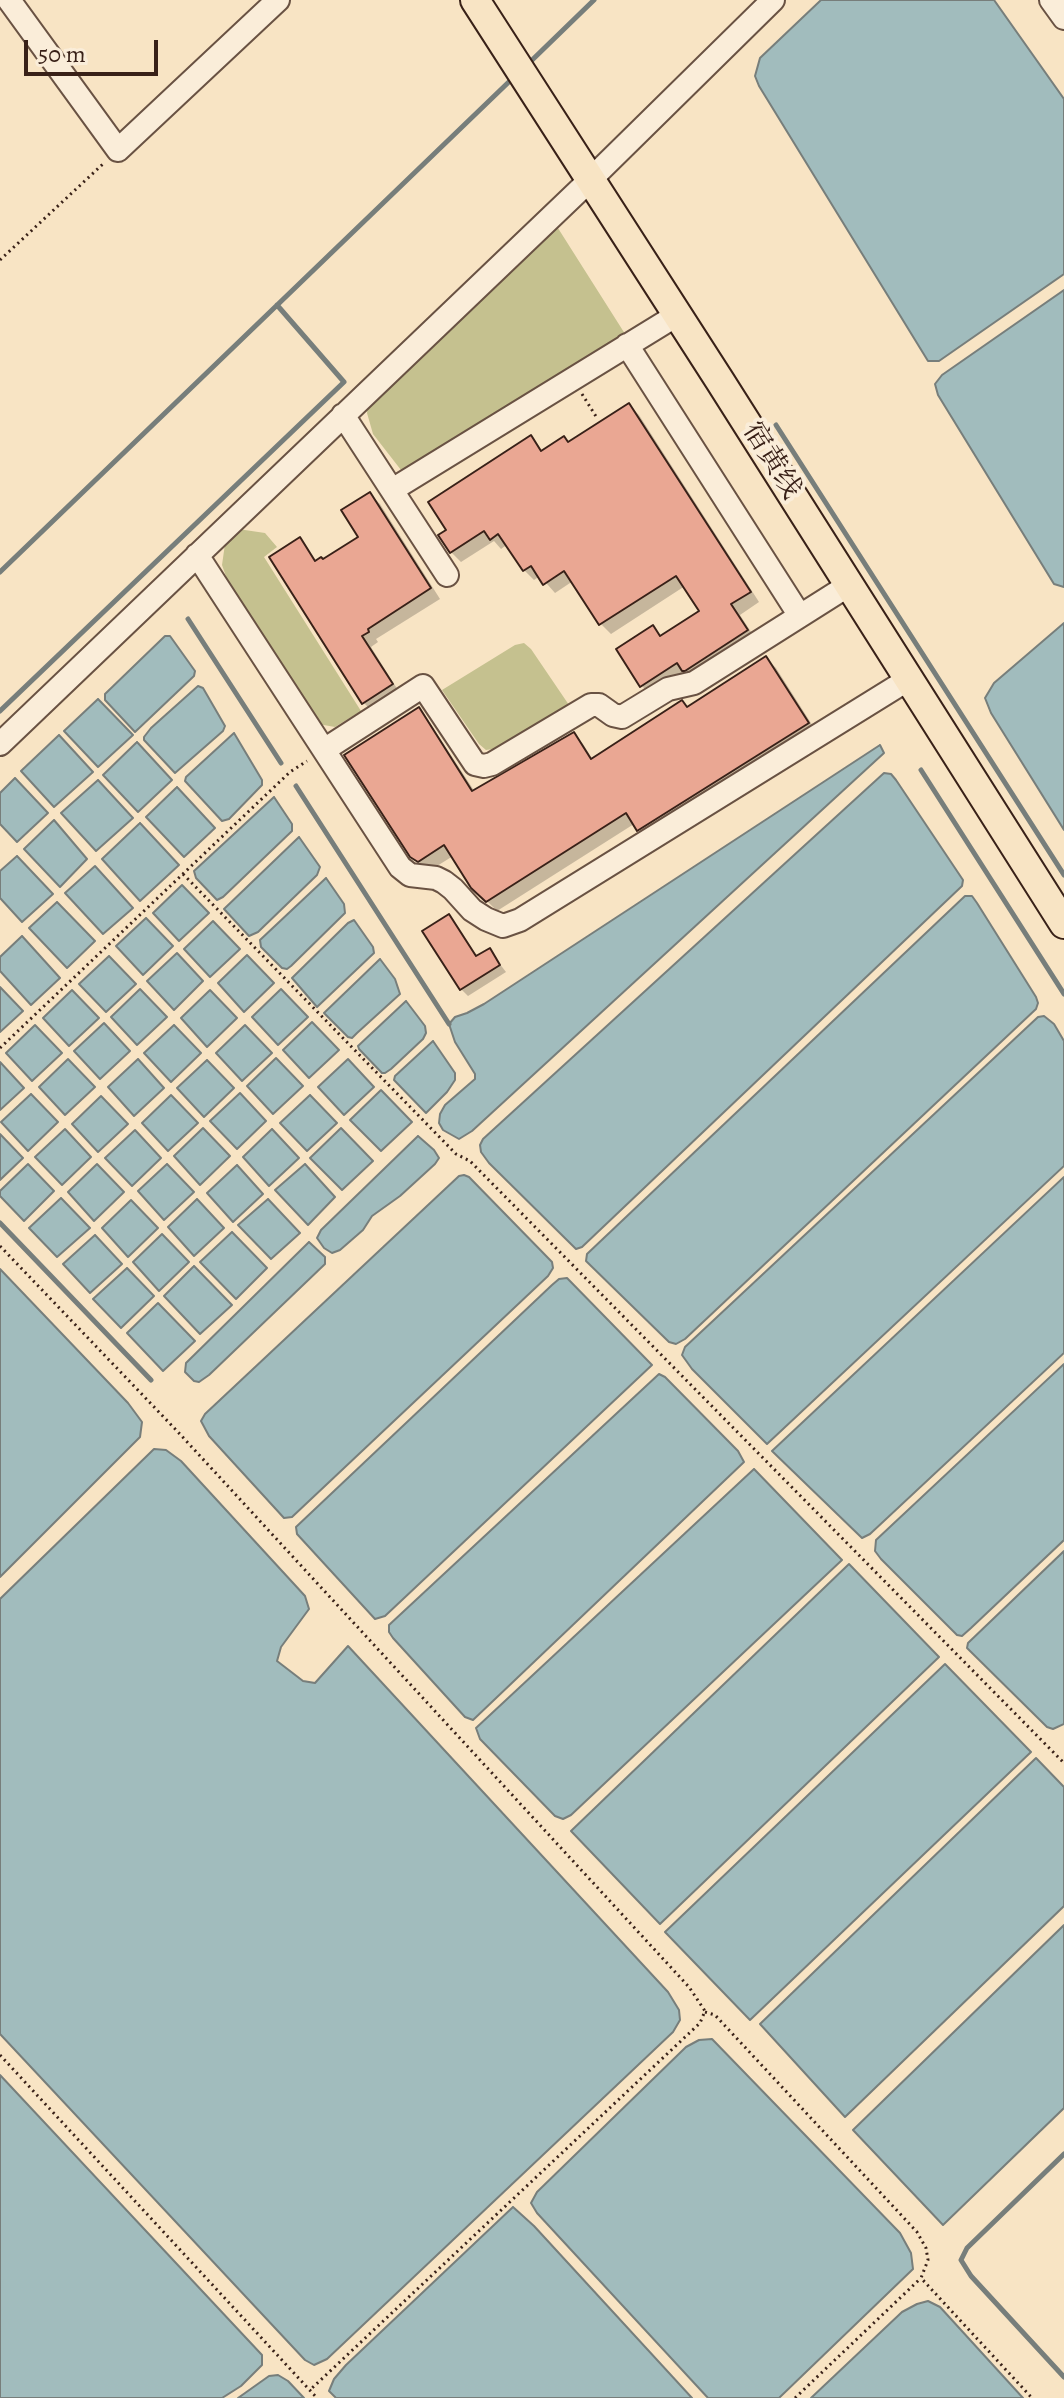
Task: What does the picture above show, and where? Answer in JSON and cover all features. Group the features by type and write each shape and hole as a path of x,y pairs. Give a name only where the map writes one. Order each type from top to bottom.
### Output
{"main road":[{"name":"宿黄线","path":"475,0 1064,924"}],"street":[{"path":"9,0 118,150 278,0"},
{"path":"0,744 591,179 773,0"},
{"path":"1051,0 1064,18"},
{"path":"392,490 677,315"},
{"path":"627,345 800,616"},
{"path":"343,415 447,575"},
{"path":"197,555 400,867 410,875 444,882 472,910 503,926 520,920 909,679"},
{"path":"324,750 423,686 475,764 492,764 591,705 599,705 622,717 668,689 694,683 849,585"}],"path":[{"path":"0,260 118,150"},
{"path":"573,379 597,418"},
{"path":"0,1048 290,772 324,750"},
{"path":"183,874 445,1143 456,1154 470,1161 1064,1763"},
{"path":"0,1246 188,1444 689,1987 705,2011 715,2015 917,2232 926,2248 928,2260 921,2278 795,2398"},
{"path":"310,2390 700,2023 705,2011"},
{"path":"0,2055 317,2398"},
{"path":"921,2278 1032,2398"}],"shaded area":[{"path":"556,225 627,337 582,360 413,467 401,470 373,434 367,413 368,404"},
{"path":"238,529 265,533 277,547 264,557 361,711 335,727 318,724 229,585 222,565 225,544"},
{"path":"524,643 569,705 500,748 486,750 442,690 515,645"}],"water":[{"path":"821,0 994,0 1064,99 1064,274 939,361 928,361 755,76 760,58"},
{"path":"1064,290 1064,587 1054,584 938,395 935,384 942,375"},
{"path":"1064,623 1064,830 991,713 985,698 994,683"},
{"path":"165,636 170,636 195,671 194,676 135,732 105,700 105,694"},
{"path":"198,686 203,688 225,726 175,773 144,737"},
{"path":"98,699 133,735 98,767 64,731"},
{"path":"234,733 262,785 229,819 222,821 185,781"},
{"path":"59,735 93,772 54,807 21,771"},
{"path":"137,742 172,780 138,812 103,775"},
{"path":"880,745 884,753 472,1131 459,1139 443,1130 439,1123 445,1105 475,1079 449,1024 455,1017 484,1004"},
{"path":"884,773 891,774 896,780 963,880 962,886 582,1247 576,1249 489,1163 481,1152 483,1139"},
{"path":"15,778 48,813 17,842 0,824 0,793"},
{"path":"98,780 133,818 96,851 61,813"},
{"path":"177,787 215,828 184,857 146,817"},
{"path":"274,797 292,824 292,831 217,900 196,878 194,871"},
{"path":"54,820 87,859 60,887 24,849"},
{"path":"140,823 179,865 140,901 102,859"},
{"path":"299,837 320,867 317,875 258,932 249,936 224,909"},
{"path":"17,856 53,894 22,922 0,898 0,871"},
{"path":"95,866 133,908 103,934 65,893"},
{"path":"326,878 344,904 345,913 291,966 282,968 261,947 260,940"},
{"path":"182,885 209,913 179,941 153,913"},
{"path":"965,896 972,896 977,903 1036,997 1036,1009 685,1339 676,1344 669,1342 586,1261 587,1254"},
{"path":"57,902 95,941 67,968 29,928"},
{"path":"146,918 173,946 143,975 116,946"},
{"path":"354,920 374,953 317,1007 292,978"},
{"path":"213,921 240,949 210,977 184,949"},
{"path":"22,936 60,978 31,1005 0,971 0,957"},
{"path":"177,953 203,981 174,1010 147,981"},
{"path":"247,955 274,983 244,1012 218,983"},
{"path":"109,956 136,984 106,1012 79,984"},
{"path":"380,959 395,979 400,994 352,1038 348,1037 324,1013"},
{"path":"0,987 23,1011 0,1032"},
{"path":"140,989 167,1017 137,1045 111,1017"},
{"path":"281,989 308,1017 278,1045 252,1017"},
{"path":"72,990 99,1018 69,1046 43,1018"},
{"path":"210,990 237,1018 207,1047 181,1018"},
{"path":"406,1001 425,1026 426,1033 391,1069 382,1073 358,1046"},
{"path":"1044,1016 1054,1024 1064,1041 1064,1166 767,1444 692,1369 682,1355 685,1347 1038,1017"},
{"path":"312,1022 339,1050 309,1078 283,1050"},
{"path":"104,1023 130,1051 100,1079 74,1051"},
{"path":"35,1025 62,1053 32,1081 6,1053"},
{"path":"174,1025 201,1053 171,1082 144,1053"},
{"path":"245,1025 272,1053 242,1081 216,1053"},
{"path":"433,1041 455,1073 455,1080 426,1113 394,1080"},
{"path":"276,1058 303,1086 273,1114 247,1086"},
{"path":"68,1059 95,1087 65,1115 39,1087"},
{"path":"138,1059 164,1088 134,1116 108,1087"},
{"path":"348,1059 374,1087 344,1115 318,1087"},
{"path":"207,1060 234,1088 204,1117 177,1088"},
{"path":"0,1062 24,1088 0,1110"},
{"path":"381,1090 412,1122 381,1151 350,1120"},
{"path":"240,1093 266,1121 237,1149 210,1121"},
{"path":"31,1094 58,1122 28,1151 1,1122"},
{"path":"171,1095 198,1123 168,1151 142,1123"},
{"path":"310,1095 337,1123 307,1151 280,1123"},
{"path":"101,1096 128,1124 98,1152 72,1124"},
{"path":"203,1128 230,1156 200,1185 174,1156"},
{"path":"341,1128 373,1161 342,1190 310,1158"},
{"path":"65,1129 91,1157 62,1185 35,1157"},
{"path":"272,1129 299,1158 269,1186 243,1157"},
{"path":"135,1130 161,1158 132,1186 105,1158"},
{"path":"0,1134 23,1158 0,1180"},
{"path":"418,1136 439,1158 435,1164 372,1216 363,1230 340,1250 332,1253 324,1248 317,1238 321,1230"},
{"path":"28,1164 54,1191 24,1221 0,1196 0,1191"},
{"path":"97,1164 124,1192 94,1221 68,1192"},
{"path":"167,1164 194,1192 164,1220 138,1191"},
{"path":"305,1164 335,1197 308,1225 275,1190"},
{"path":"237,1165 263,1194 233,1222 207,1193"},
{"path":"464,1175 552,1262 553,1268 292,1517 284,1518 209,1436 201,1421 459,1176"},
{"path":"1064,1177 1064,1353 870,1534 862,1538 772,1451"},
{"path":"61,1198 90,1228 57,1257 29,1228"},
{"path":"197,1199 224,1228 194,1256 168,1227"},
{"path":"268,1199 300,1233 271,1259 238,1225"},
{"path":"131,1200 158,1228 128,1257 102,1228"},
{"path":"232,1232 267,1268 236,1299 200,1262"},
{"path":"162,1234 189,1262 159,1291 133,1262"},
{"path":"95,1235 122,1264 90,1293 63,1264"},
{"path":"309,1242 325,1257 325,1264 209,1375 199,1382 194,1381 185,1372 186,1363"},
{"path":"194,1266 232,1305 200,1334 164,1296"},
{"path":"127,1268 154,1296 121,1328 93,1299"},
{"path":"0,1269 128,1403 142,1422 140,1437 0,1577"},
{"path":"567,1278 652,1365 385,1616 375,1619 297,1534 296,1527 552,1285 559,1279"},
{"path":"158,1303 195,1341 163,1371 127,1333"},
{"path":"1064,1364 1064,1540 962,1636 957,1635 881,1559 875,1551 876,1540"},
{"path":"659,1374 738,1451 744,1462 473,1720 465,1717 393,1638 389,1625"},
{"path":"154,1449 166,1450 181,1461 305,1596 309,1609 281,1647 277,1661 303,1681 315,1683 348,1646 668,1992 679,2010 680,2020 673,2032 327,2359 314,2365 305,2360 0,2034 0,1599"},
{"path":"754,1469 842,1560 571,1815 563,1819 555,1816 480,1739 476,1728"},
{"path":"1064,1551 1064,1724 1053,1729 1047,1727 967,1648 968,1643"},
{"path":"849,1564 939,1657 660,1924 571,1831"},
{"path":"945,1664 1031,1752 750,2020 665,1932"},
{"path":"1036,1758 1064,1787 1064,1906 845,2117 760,2024"},
{"path":"1064,1925 1064,2108 943,2225 853,2130"},
{"path":"712,2039 900,2233 911,2253 913,2269 779,2398 708,2398 531,2203 537,2192 686,2047 699,2040"},
{"path":"0,2075 262,2355 262,2365 241,2386 222,2398 0,2398"},
{"path":"513,2207 692,2398 336,2398 329,2391 346,2365"},
{"path":"928,2301 940,2307 1023,2398 811,2398 902,2312"},
{"path":"278,2375 304,2398 238,2398 269,2376"}],"building":[{"path":"629,403 751,592 731,604 748,630 685,671 677,663 640,687 616,649 653,625 660,636 699,611 676,576 599,625 564,571 543,585 531,566 523,571 498,534 490,540 484,531 450,553 438,535 446,530 428,502 531,435 541,451 564,436 568,442"},
{"path":"370,492 431,588 362,636 393,684 362,704 269,557 300,537 315,561 358,537 341,510"},
{"path":"766,656 809,723 637,831 626,813 486,902 471,888 444,845 418,862 410,857 344,755 419,707 472,791 574,732 591,759 682,700 687,707"},
{"path":"449,914 476,956 490,948 500,965 460,990 422,931"}],"waterway":[{"path":"528,64 594,0"},
{"path":"0,572 515,76"},
{"path":"0,711 344,382 277,305"},
{"path":"776,425 1064,875"},
{"path":"188,619 281,763"},
{"path":"921,770 1064,994"},
{"path":"296,786 449,1024"},
{"path":"0,1223 151,1380"},
{"path":"1064,2154 967,2248 961,2260 971,2276 1064,2377"}]}
